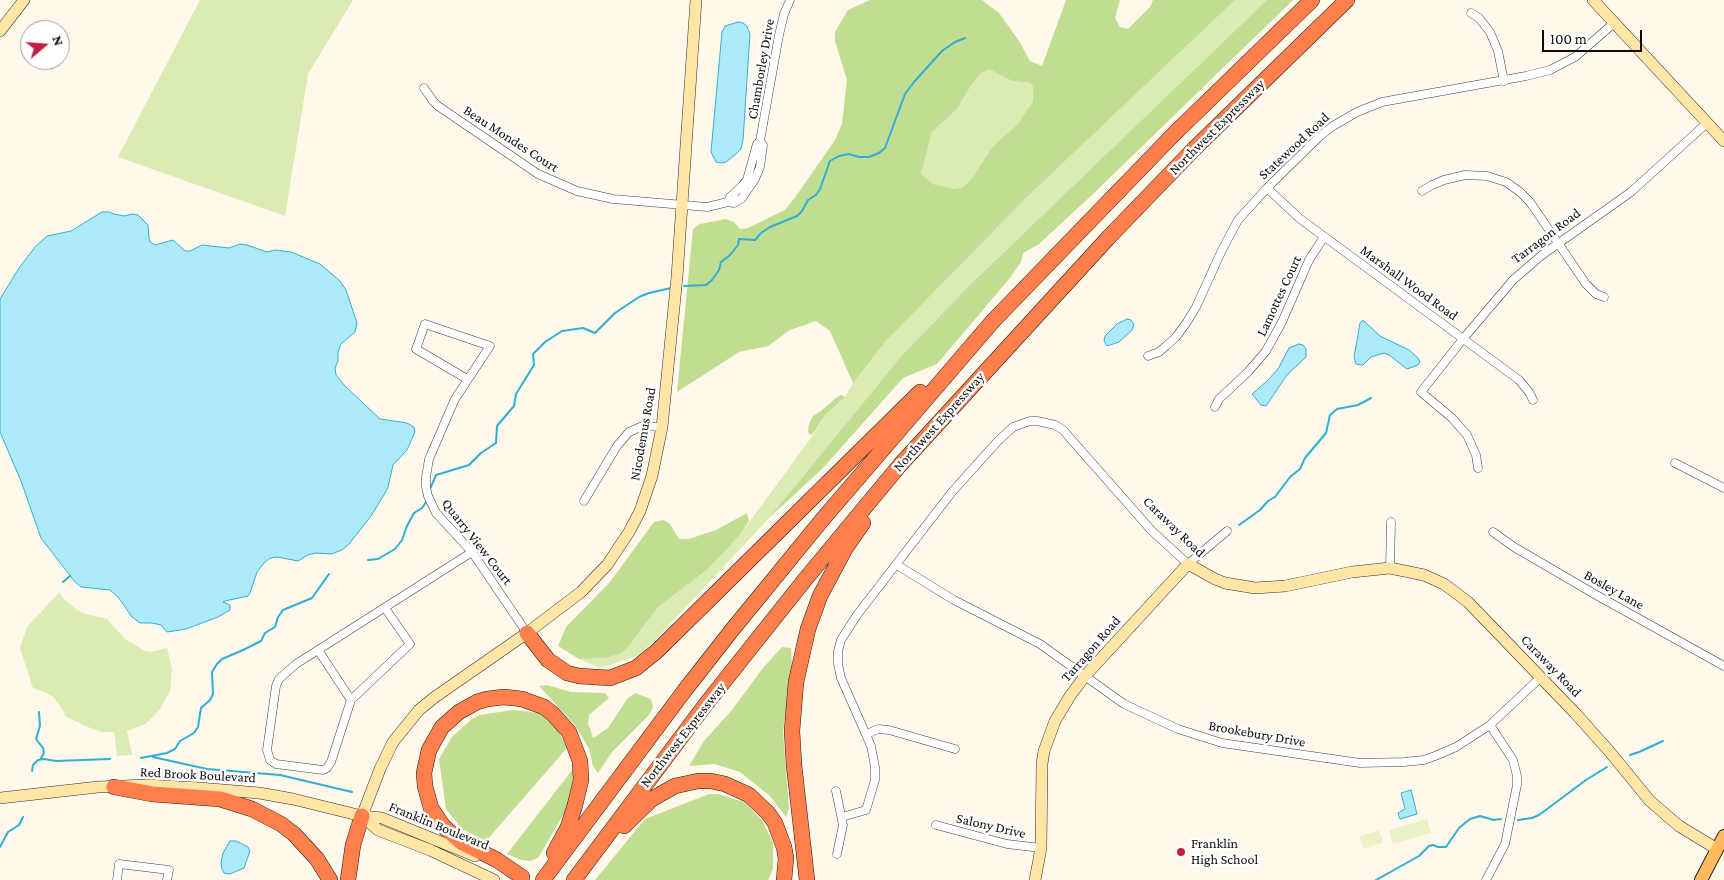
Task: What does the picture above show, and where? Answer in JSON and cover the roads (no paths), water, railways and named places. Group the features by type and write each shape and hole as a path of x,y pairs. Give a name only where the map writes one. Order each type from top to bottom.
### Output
{"highway":[{"name":"Northwest Expressway","path":"545,874 732,630 822,520 993,321 1175,133 1312,0"},
{"name":"Northwest Expressway","path":"574,880 674,745 797,590 900,465 1122,223 1194,149 1347,0"},
{"path":"527,632 548,660 567,672 579,676 610,678 636,668 657,650 993,321"},
{"path":"806,879 792,731 796,682 808,629 820,596 845,549 860,526 906,469 945,414"},
{"path":"526,878 497,860 461,842 451,834 437,818 428,797 424,773 429,750 434,738 449,718 477,702 504,697 533,702 544,707 562,723 573,742 581,770 579,791 568,826 545,874"},
{"path":"581,880 626,824 652,799 675,786 698,781 711,781 740,790 759,803 768,813 775,823 784,847 786,858 784,880"},
{"path":"114,787 152,794 220,799 252,809 274,820 294,834 317,859 330,880"},
{"path":"348,880 353,845 362,816"}],"main road":[{"path":"1701,880 1721,850 1724,836"}],"street":[{"path":"0,31 24,0"},
{"name":"Nicodemus Road","path":"362,816 380,769 393,742 407,724 435,697 581,592 607,565 618,550 636,519 647,494 662,427 682,206 696,0"},
{"path":"1592,0 1724,141"},
{"name":"Chamborley Drive","path":"682,206 707,207 728,202 734,203 742,198 752,185 760,167 763,145 760,140 786,1"},
{"path":"1471,14 1479,18 1490,32 1498,51 1504,80"},
{"name":"Statewood Road","path":"1148,356 1159,352 1166,346 1176,337 1187,322 1196,307 1230,232 1248,208 1320,136 1333,126 1357,112 1388,100 1540,73 1564,63 1614,23"},
{"name":"Beau Mondes Court","path":"424,88 432,101 438,106 522,164 552,181 577,191 606,198 682,206"},
{"name":"Tarragon Road","path":"1478,468 1476,455 1463,430 1452,418 1421,392 1513,280 1558,244 1631,192 1707,123"},
{"path":"1422,192 1444,180 1466,175 1487,176 1501,180 1525,196 1586,284 1596,294 1604,297"},
{"name":"Marshall Wood Road","path":"1267,188 1299,218 1519,380 1533,400"},
{"name":"Lamottes Court","path":"1215,407 1225,392 1247,373 1266,351 1282,322 1309,260 1324,237"},
{"name":"Quarry View Court","path":"468,379 416,349 425,324 490,346 455,399 428,459 426,477 428,496 440,519 472,552 527,632"},
{"name":"Caraway Road","path":"842,817 866,810 875,780 875,767 867,734 841,678 838,664 838,650 841,640 846,630 952,492 1013,427 1030,421 1055,424 1063,430 1151,530 1188,564 1208,576 1226,583 1255,588 1285,586 1352,572 1390,568 1424,575 1444,584 1475,608 1541,677 1593,732 1650,801 1679,826 1721,850"},
{"path":"584,501 617,446 629,432 643,426 662,427"},
{"path":"1675,462 1724,488"},
{"path":"1390,568 1391,522"},
{"name":"Tarragon Road","path":"1035,880 1040,848 1041,776 1044,751 1059,715 1085,676 1188,564 1227,531"},
{"name":"Bosley Lane","path":"1493,532 1539,562 1724,666"},
{"path":"385,608 410,644 350,700 331,762 327,768 323,770 276,764 270,760 267,750 276,686 279,679 318,650 472,552"},
{"name":"Brookebury Drive","path":"897,565 954,600 1040,644 1124,704 1154,719 1222,743 1360,763 1404,762 1435,756 1456,747 1490,725 1541,677"},
{"path":"318,650 350,700"},
{"path":"1486,880 1505,844 1517,785 1516,768 1513,760 1490,725"},
{"path":"867,734 878,729 889,730 955,749"},
{"name":"Red Brook Boulevard","path":"0,798 98,787 173,786 259,793 293,799 362,816"},
{"path":"836,791 842,817 841,836 837,854"},
{"name":"Franklin Boulevard","path":"362,816 382,818 526,878"},
{"name":"Franklin Boulevard","path":"362,816 378,830 430,850 494,880"},
{"name":"Salony Drive","path":"936,826 1006,844 1040,848"},
{"path":"117,880 119,864 169,870 167,880"}],"water":[{"path":"738,22 747,26 750,34 743,140 741,149 726,162 721,163 716,162 711,152 722,32 725,26"},
{"path":"102,212 124,216 138,215 148,225 150,242 155,245 173,240 185,251 190,251 202,245 229,248 240,244 267,252 275,250 291,252 320,264 340,281 346,290 357,323 355,332 341,344 335,368 336,375 380,419 407,423 414,427 415,432 407,450 393,465 388,487 384,495 371,516 349,544 342,550 331,554 316,553 298,561 277,557 270,558 257,572 248,596 223,602 230,605 230,610 218,617 186,629 167,632 161,625 140,623 132,617 118,597 110,590 81,587 75,582 41,538 21,481 0,432 0,299 19,268 35,247 47,236 71,231"},
{"path":"1127,319 1131,320 1134,324 1132,330 1119,342 1107,346 1104,341 1105,336 1117,324"},
{"path":"1362,321 1380,336 1409,350 1418,358 1420,362 1418,365 1407,369 1384,353 1371,357 1363,365 1356,364 1354,357 1360,323"},
{"path":"1299,344 1303,345 1306,349 1306,357 1287,375 1266,406 1261,405 1252,394 1278,369 1289,348"},
{"path":"1411,790 1417,814 1400,819 1398,813 1405,809 1401,793"},
{"path":"230,841 236,841 248,847 250,851 244,868 230,874 224,873 221,863 223,853"}],"waterway":[{"path":"684,286 706,285 712,280 719,270 721,262 738,245 739,239 755,240 770,227 797,216 808,200 816,195 820,189 830,161 839,156 849,154 869,157 885,148 905,94 942,51 965,38"},
{"path":"430,489 436,475 469,465 481,453 496,443 497,426 514,406 516,394 534,365 533,354 545,342 562,331 583,328 595,333 615,313 639,297 671,288"},
{"path":"1239,525 1275,497 1290,477 1300,469 1305,458 1326,433 1330,415 1337,409 1358,405 1371,398"},
{"path":"368,560 378,559 395,549 402,540 414,513 422,508 427,501"},
{"path":"141,758 167,753 175,749 180,741 194,733 198,727 201,708 210,700 213,694 212,672 217,664 222,659 261,641 265,633 275,627 278,617 283,610 312,598 329,574"},
{"path":"63,582 70,576"},
{"path":"39,712 40,726 36,739 43,748 44,753 41,758"},
{"path":"1630,755 1663,741"},
{"path":"153,757 207,769 280,775 352,792"},
{"path":"32,771 33,765 38,760 44,759 56,761 110,759"},
{"path":"1518,820 1539,815 1607,767"},
{"path":"1376,880 1419,856 1429,846 1446,847 1459,828 1470,819 1480,816 1494,820 1501,819"},
{"path":"0,847 8,832 19,825 23,817"}],"place":[{"name":"Franklin High School","path":"1181,852"}]}
